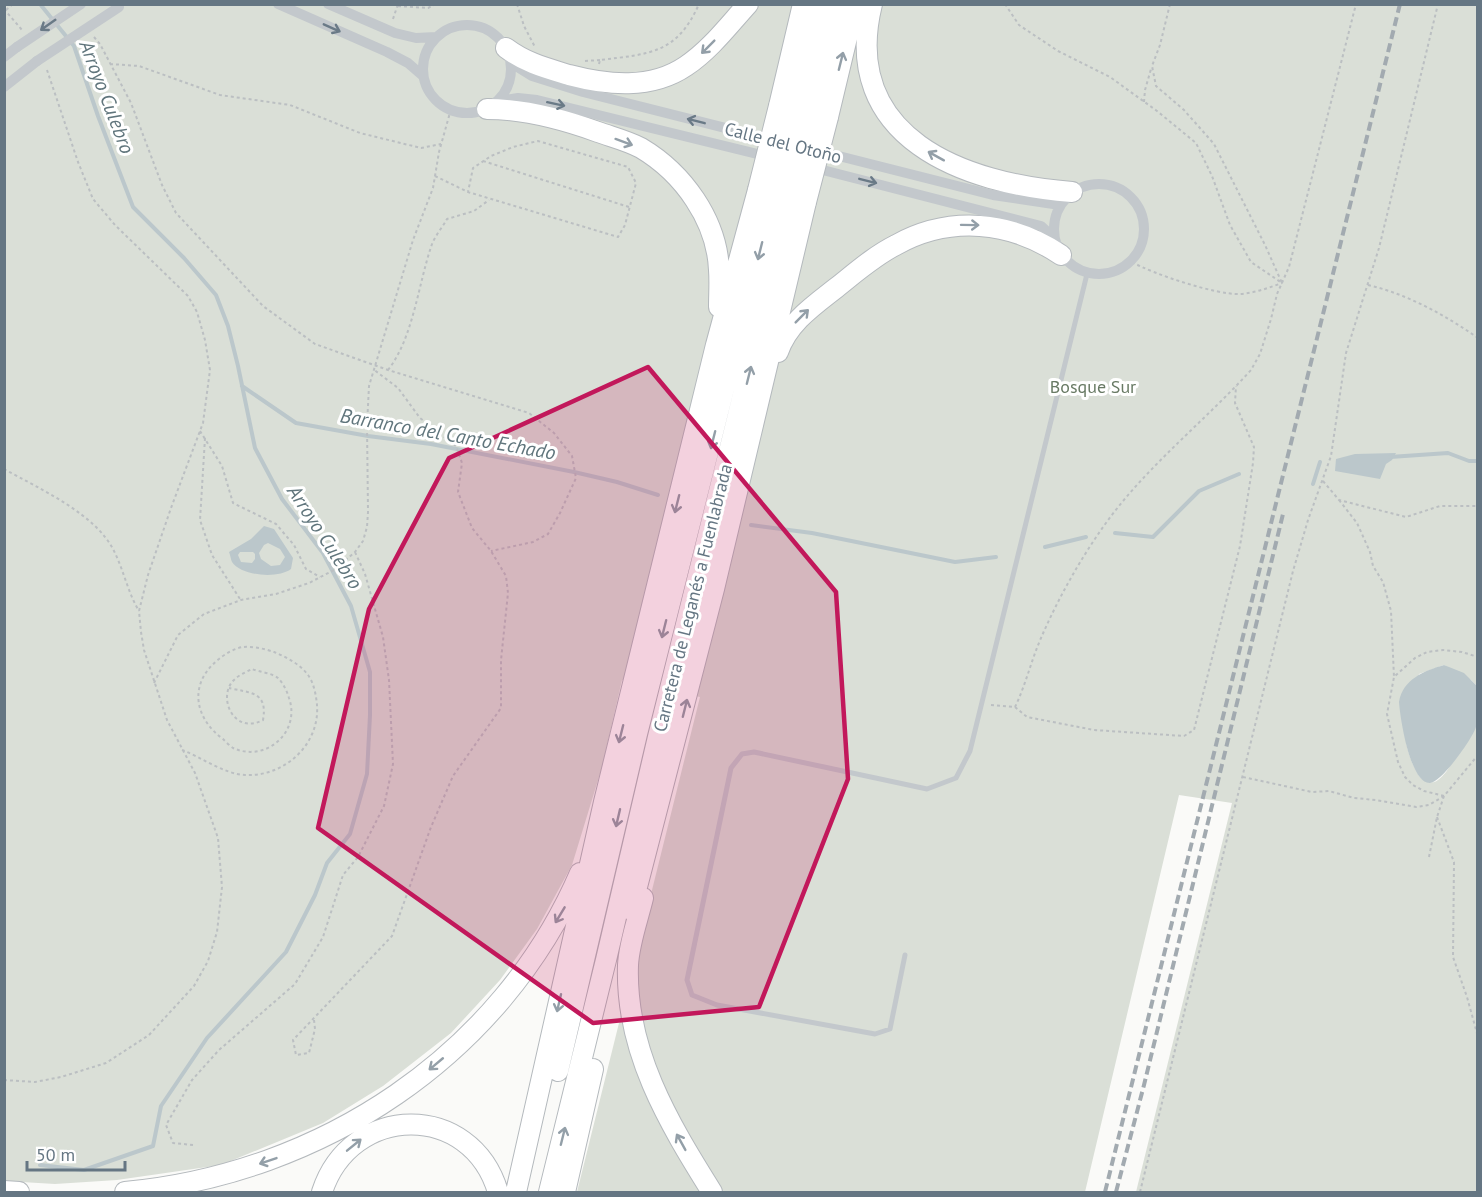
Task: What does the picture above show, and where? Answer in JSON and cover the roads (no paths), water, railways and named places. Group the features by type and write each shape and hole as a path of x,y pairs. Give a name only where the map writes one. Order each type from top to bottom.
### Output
{"highway":[{"path":"509,55 533,65 581,70 614,83 637,84 667,76 685,68 704,52 748,4"},
{"path":"802,4 803,112"},
{"path":"714,589 783,196 803,112 820,4"},
{"name":"Carretera de Leganés a Fuenlabrada","path":"549,1192 606,960 803,112 840,4"},
{"path":"803,112 855,4"},
{"path":"872,4 868,20 866,54 872,83 888,116 908,138 937,158 968,171 1066,199"},
{"path":"492,105 573,123 640,147 675,173 699,205 712,235 719,268 716,345"},
{"path":"516,1192 604,802 716,345 783,196"},
{"name":"Carretera de Leganés a Fuenlabrada","path":"528,1192 637,734 783,196"},
{"path":"565,1192 617,964 779,349 789,330 803,313 866,264 896,244 927,231 960,225 986,226 1029,236 1042,243 1058,247"},
{"path":"675,745 628,964 632,1026 651,1083 682,1144 712,1192"},
{"path":"125,1192 190,1184 279,1158 354,1123 415,1082 472,1032 543,944 565,907 582,868 604,802"},
{"path":"322,1192 336,1162 359,1140 383,1129 411,1125 436,1128 468,1144 492,1174 498,1192"},
{"path":"4,1191 19,1192"}],"street":[{"path":"4,57 81,4"},
{"path":"278,4 387,52 408,63 423,76"},
{"path":"328,4 395,33 416,38 436,37"},
{"path":"4,87 121,6"},
{"path":"462,25 482,27 498,36 509,55 512,73 508,87 492,105 459,112 442,106 429,90 423,76 423,62 427,50 436,37 448,29 462,25"},
{"name":"Calle del Otoño","path":"509,55 532,76 583,92 993,195 1066,199"},
{"name":"Calle del Otoño","path":"492,105 518,98 577,109 990,211 1041,226 1058,247"},
{"path":"1096,183 1117,186 1133,198 1145,222 1144,242 1132,262 1113,273 1088,274 1071,266 1058,247 1054,220 1066,199 1096,183"}],"lane":[{"path":"905,955 890,1029 875,1034 717,1005 692,995 687,980 731,768 742,754 754,752 927,789 956,778 970,752 1088,274"}],"waterway":[{"name":"Arroyo Culebro","path":"40,4 74,46 133,207 184,258 216,295 228,326 255,448 282,499 323,553 351,606 370,672 367,774 350,834 327,863 315,895 286,952 207,1038 161,1106 153,1146 84,1170 40,1165"},
{"name":"Barranco del Canto Echado","path":"242,386 296,423 431,444 574,472 658,495"},
{"name":"Barranco del Canto Echado","path":"1390,457 1448,453 1469,461 1478,461"},
{"name":"Barranco del Canto Echado","path":"1313,484 1320,462"},
{"name":"Barranco del Canto Echado","path":"1115,533 1153,537 1199,491 1239,474"},
{"name":"Barranco del Canto Echado","path":"751,525 812,533 955,562 996,557"},
{"name":"Barranco del Canto Echado","path":"1045,547 1086,537"}],"railway":[{"path":"1105,1192 1400,4"},
{"path":"1116,1192 1283,514"}],"park label":[{"name":"Bosque Sur","path":"1093,387"}]}
